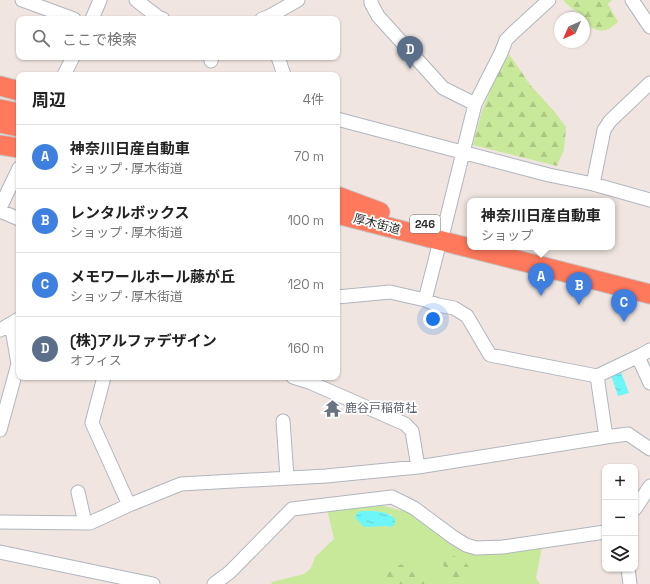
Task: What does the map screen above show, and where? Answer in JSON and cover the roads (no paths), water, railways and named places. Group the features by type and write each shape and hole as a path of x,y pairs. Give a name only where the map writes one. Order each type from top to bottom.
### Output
{"highway":[{"path":"0,86 16,90"},
{"path":"0,109 16,112"},
{"path":"0,123 16,126"},
{"name":"246","path":"340,197 380,212"},
{"name":"厚木街道","path":"340,201 380,212 442,235 467,242"},
{"name":"厚木街道","path":"340,215 442,235 467,236"},
{"name":"厚木街道","path":"495,250 650,294"},
{"path":"526,250 650,282"}],"street":[{"path":"22,0 66,16"},
{"path":"93,16 100,0"},
{"path":"136,0 157,16"},
{"path":"270,16 298,0"},
{"path":"371,0 371,3 378,16 443,88 475,104"},
{"path":"425,300 475,104 506,40 549,0"},
{"path":"632,0 650,27"},
{"path":"66,72 72,60"},
{"path":"279,60 283,72"},
{"path":"593,184 604,130 610,121 650,82"},
{"path":"340,120 549,175 593,184 650,200"},
{"path":"0,208 16,174"},
{"path":"0,211 16,218"},
{"path":"340,297 390,292 454,308 467,316 490,355 597,376 650,350"},
{"path":"10,324 16,352"},
{"path":"638,357 650,383"},
{"path":"0,430 16,371"},
{"path":"597,376 606,437"},
{"path":"103,380 92,423 129,505"},
{"path":"303,380 405,424 412,431 418,467"},
{"path":"287,428 287,477"},
{"path":"0,522 90,523 181,484 326,476 418,467 628,434 650,449"},
{"path":"638,504 650,486"},
{"path":"78,492 85,523"},
{"path":"214,584 230,572 292,509 392,497 414,508 466,545 476,548 503,547 602,532"},
{"path":"0,552 153,584"},
{"path":"628,572 630,584"}],"water":[{"path":"621,372 629,393 618,396 611,375"},
{"path":"362,511 388,514 395,519 395,524 391,527 364,527 355,517 358,512"}],"place":[{"name":"(株)アルファデザイン","path":"410,69"},
{"name":"神奈川日産自動車","path":"541,296"},
{"name":"レンタルボックス","path":"579,305"},
{"name":"メモワールホール藤が丘","path":"624,322"},
{"name":"鹿谷戸稲荷社","path":"332,408"}]}
